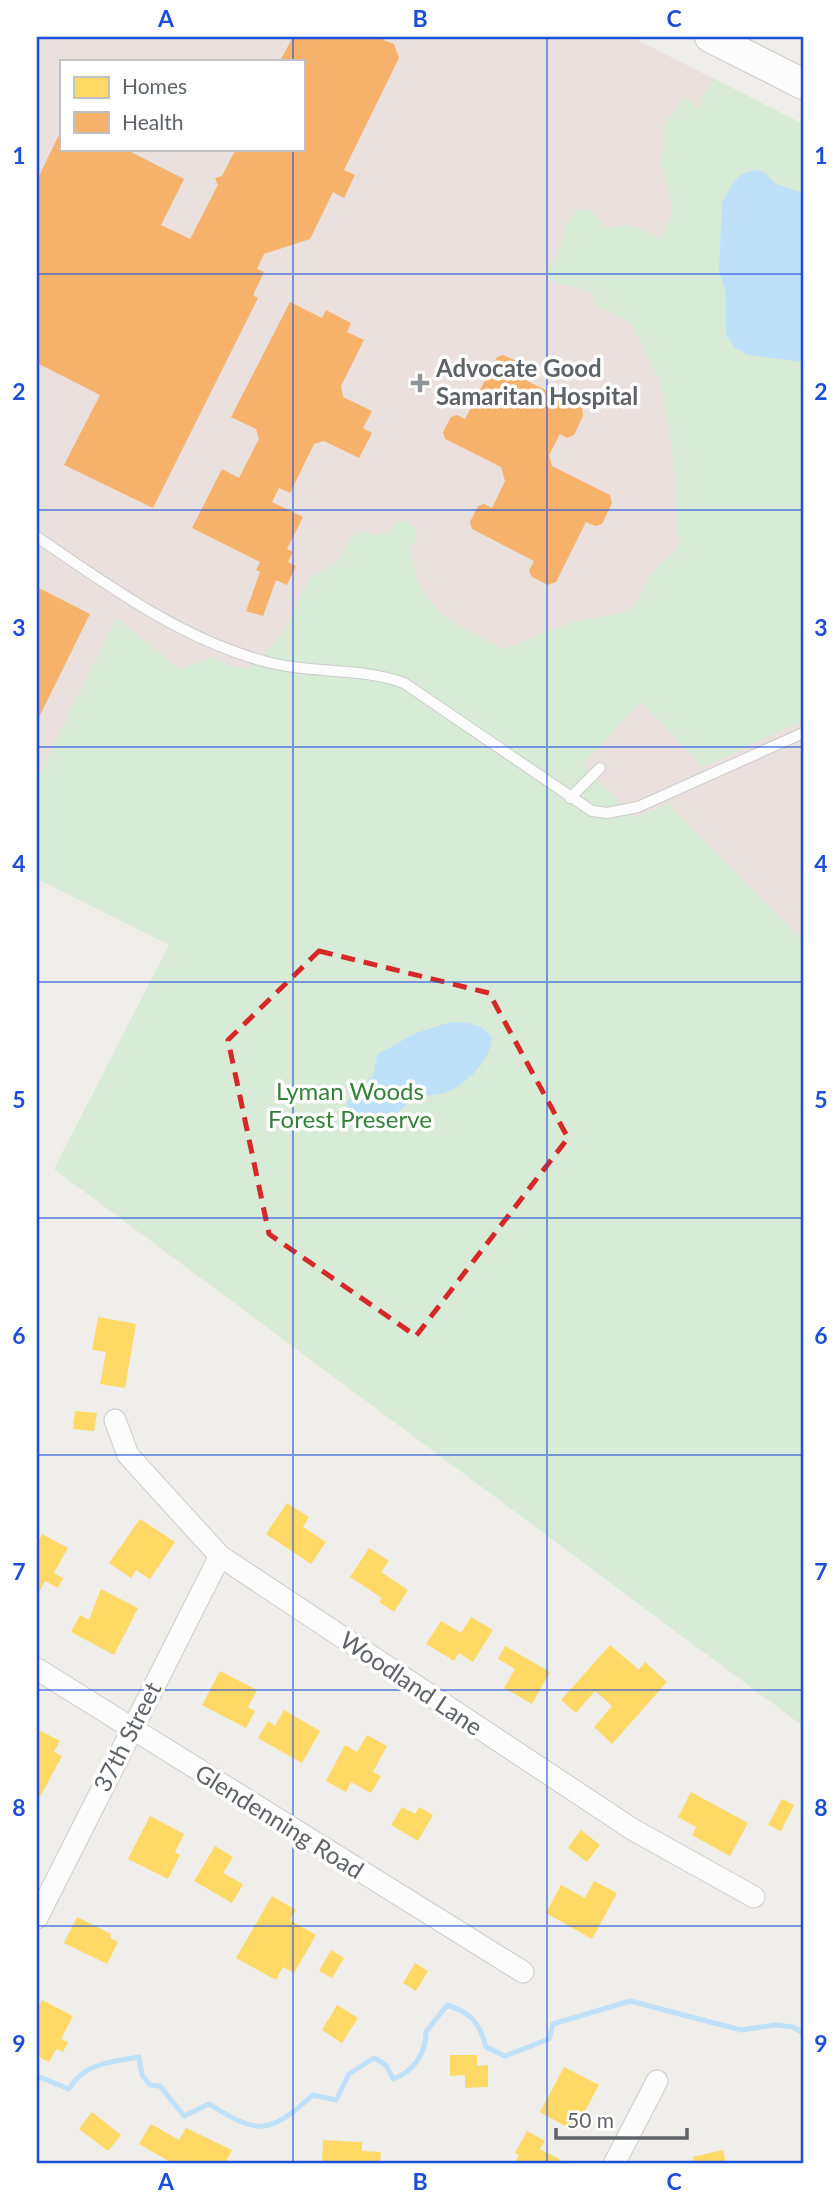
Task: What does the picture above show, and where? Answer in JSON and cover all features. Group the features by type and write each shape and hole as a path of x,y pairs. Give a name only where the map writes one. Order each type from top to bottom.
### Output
{"main road":[{"path":"710,37 803,84"}],"street":[{"name":"Woodland Lane","path":"115,1420 128,1455 220,1556 621,1822 754,1897"},
{"name":"37th Street","path":"37,1918 220,1556"},
{"name":"Glendenning Road","path":"37,1669 132,1731 523,1972"},
{"path":"614,2164 657,2081"}],"lane":[{"path":"37,537 133,603 233,652 270,663 384,676 404,683 570,798 599,812 638,807 803,733"},
{"path":"570,798 600,768"}],"highlighted area":[{"path":"319,951 489,993 568,1138 416,1336 269,1234 228,1040"}],"shaded area":[{"name":"Advocate Good Samaritan Hospital","path":"37,37 631,37 803,124 803,1182 37,779"}],"green space":[{"name":"Lyman Woods Forest Preserve","path":"716,80 803,124 803,721 703,767 641,702 583,764 635,818 668,803 803,941 803,1726 54,1169 169,945 37,879 37,779 117,618 180,669 212,657 234,667 249,668 282,635 311,576 337,562 353,536 363,531 378,536 391,530 396,522 407,521 416,528 416,540 410,547 414,568 430,600 454,622 504,649 570,623 621,613 635,606 651,574 676,550 679,543 672,446 662,388 634,327 594,304 594,295 588,291 546,276 576,211 587,209 607,228 630,225 661,238 672,214 670,192 662,171 663,128 682,99 689,98 696,108 701,107 702,94"}],"water":[{"path":"757,170 765,173 774,183 803,193 803,362 748,355 735,348 726,336 725,290 719,270 722,203 732,184 742,174"},
{"path":"451,1022 479,1026 492,1038 481,1065 458,1087 414,1099 377,1129 361,1129 348,1113 347,1106 353,1094 373,1074 378,1054 416,1033"}],"building: Homes":[{"path":"98,1317 136,1324 125,1388 100,1384 106,1352 92,1350"},
{"path":"75,1411 97,1413 94,1431 73,1429"},
{"path":"287,1503 309,1517 303,1527 326,1542 311,1564 266,1534"},
{"path":"140,1519 175,1542 150,1579 136,1570 131,1578 109,1563"},
{"path":"42,1534 68,1548 54,1573 63,1578 58,1588 45,1581 37,1597 37,1542"},
{"path":"369,1548 389,1561 381,1572 408,1590 394,1612 379,1602 382,1598 350,1577"},
{"path":"101,1589 138,1608 114,1655 71,1632 80,1615 89,1620"},
{"path":"471,1617 493,1630 473,1662 459,1653 454,1661 426,1644 441,1621 461,1633"},
{"path":"610,1645 639,1670 645,1662 667,1682 612,1744 594,1727 612,1706 595,1691 576,1713 561,1700"},
{"path":"505,1646 550,1672 532,1704 504,1688 515,1669 498,1659"},
{"path":"220,1671 257,1690 248,1707 255,1711 246,1728 202,1705"},
{"path":"284,1710 320,1731 302,1763 258,1738 268,1721 275,1726"},
{"path":"37,1729 60,1741 54,1752 62,1756 40,1797 37,1795"},
{"path":"367,1735 387,1746 373,1772 381,1776 371,1793 351,1782 346,1792 326,1781 345,1745 357,1752"},
{"path":"691,1792 748,1823 730,1856 692,1835 696,1827 678,1817"},
{"path":"782,1799 794,1805 781,1831 768,1825"},
{"path":"402,1807 415,1814 419,1807 433,1815 418,1841 391,1825"},
{"path":"150,1816 184,1834 175,1852 180,1855 168,1879 128,1859"},
{"path":"581,1830 600,1845 587,1862 568,1848"},
{"path":"215,1846 233,1857 223,1873 243,1884 232,1903 194,1881"},
{"path":"594,1881 617,1893 592,1939 546,1913 561,1885 585,1898"},
{"path":"272,1896 296,1910 290,1920 316,1935 294,1973 283,1967 276,1980 236,1958"},
{"path":"77,1917 111,1934 110,1938 118,1942 107,1964 64,1943"},
{"path":"331,1950 344,1958 332,1978 319,1971"},
{"path":"415,1963 428,1971 416,1991 403,1983"},
{"path":"42,2000 73,2016 61,2039 68,2042 63,2052 56,2049 49,2062 37,2056 37,2010"},
{"path":"337,2005 358,2018 342,2043 322,2030"},
{"path":"450,2055 477,2055 477,2066 488,2065 488,2087 465,2088 465,2075 450,2076"},
{"path":"564,2067 599,2085 574,2131 540,2112"},
{"path":"92,2112 121,2135 108,2151 79,2129"},
{"path":"151,2124 179,2140 186,2128 232,2150 225,2164 174,2164 139,2144"},
{"path":"527,2131 545,2141 540,2149 561,2160 559,2164 514,2164 519,2155 515,2153"},
{"path":"323,2140 362,2142 362,2151 381,2152 380,2164 322,2164"},
{"path":"723,2150 726,2164 686,2164 694,2161 693,2157"}],"building: Health":[{"path":"293,37 385,37 383,40 394,44 399,58 344,170 355,175 344,198 333,192 310,239 264,254 257,269 264,272 253,295 258,298 153,508 64,465 100,395 37,363 37,180 60,133 60,150 127,150 184,179 161,225 190,239 218,185 215,178 222,176 235,150 304,150 304,60 281,60"},
{"path":"290,302 322,318 326,310 351,323 347,332 364,340 341,386 343,397 372,411 363,428 372,433 359,458 324,441 314,444 290,493 279,488 272,502 303,517 287,549 293,552 288,562 296,566 287,585 276,580 263,616 246,611 260,572 256,570 260,562 192,528 222,469 239,478 259,439 256,429 231,417"},
{"path":"503,355 521,363 523,370 519,377 582,408 583,416 574,435 567,438 560,434 549,455 552,466 610,495 612,503 602,524 595,526 586,522 556,582 548,585 532,577 529,571 534,561 472,529 470,522 478,506 484,504 492,508 505,481 501,467 445,439 443,432 451,417 457,415 465,419 497,357"},
{"path":"37,587 90,614 37,721"}],"waterway":[{"path":"37,2076 69,2089 75,2080 90,2069 109,2062 139,2057 142,2075 150,2085 160,2086 184,2116 209,2104 240,2121 263,2126 285,2118 313,2095 336,2100 349,2074 374,2058 386,2065 393,2079 407,2072 421,2055 426,2032 447,2005 468,2015 481,2031 486,2047 505,2056 549,2039 553,2024 630,2001 741,2030 775,2025 793,2027 803,2033"}],"place":[{"name":"Advocate Good Samaritan Hospital","path":"420,383"}]}
